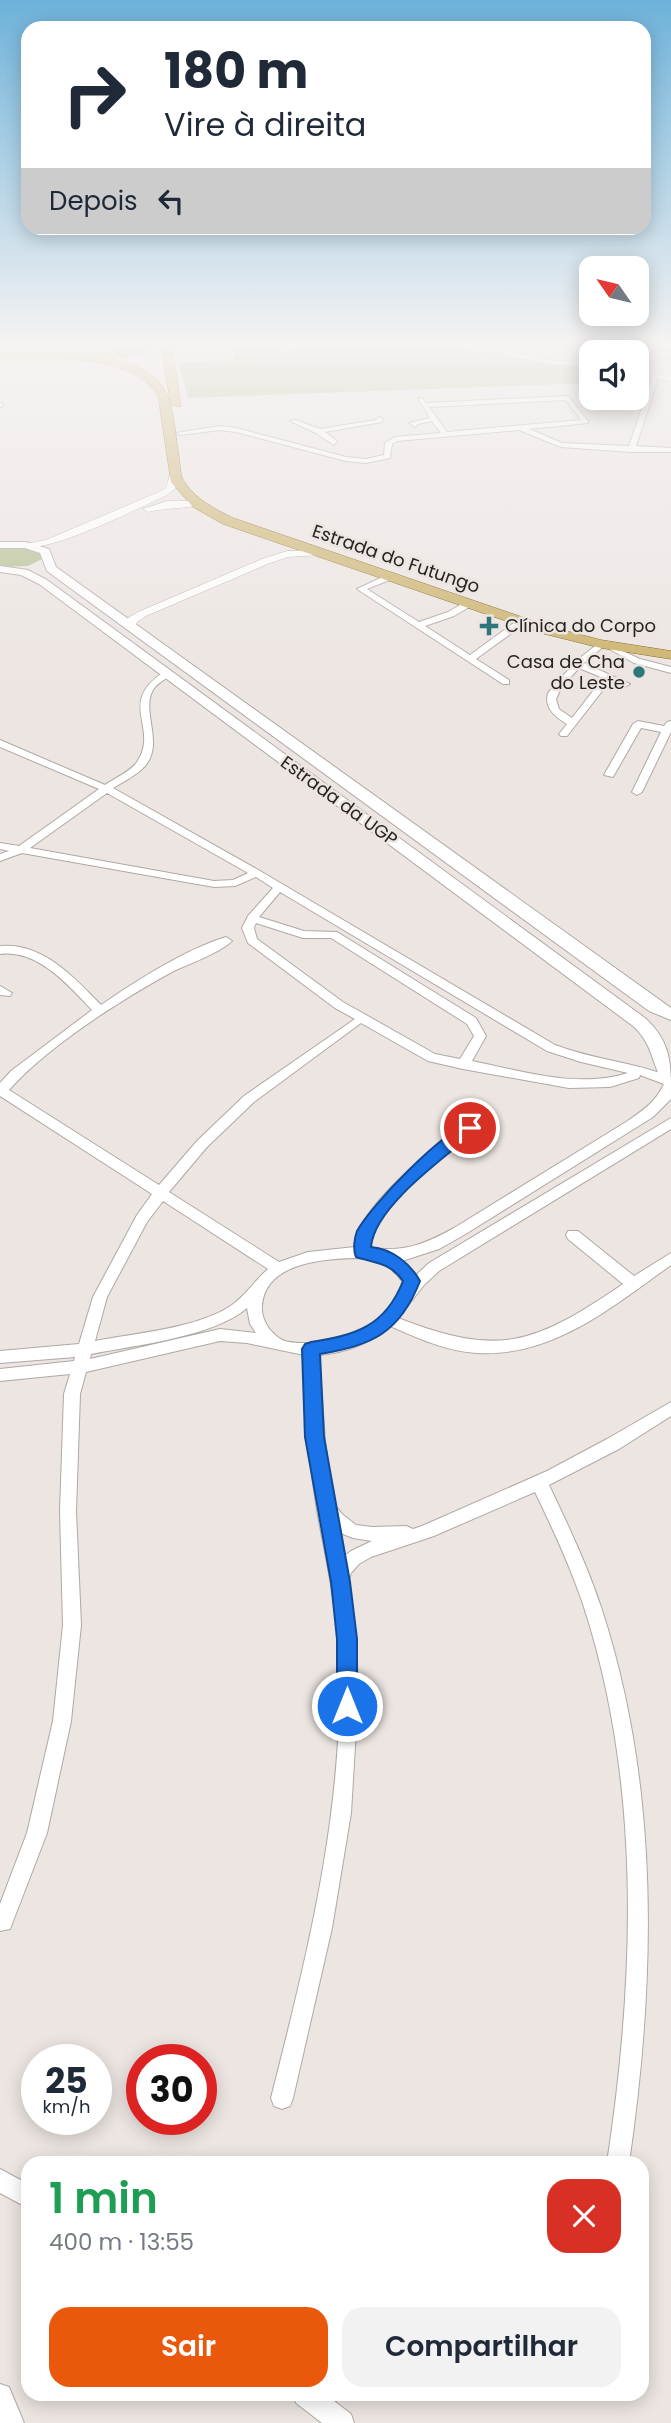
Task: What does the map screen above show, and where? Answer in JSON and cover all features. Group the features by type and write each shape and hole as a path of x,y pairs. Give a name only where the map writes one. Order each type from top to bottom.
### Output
{"main road":[{"name":"Estrada do Futungo","path":"172,459 174,474 181,490 197,504 228,521 521,622 670,664"},
{"name":"Estrada do Futungo","path":"183,459 191,488 206,501 235,518 565,631 670,664"},
{"path":"0,545 40,548 51,569 655,1007 671,1015"},
{"path":"15,570 32,568 47,558"},
{"name":"Estrada da UGP","path":"0,569 31,574 43,582 639,1022 656,1038 663,1056 663,1067 671,1082"},
{"path":"663,1056 671,1039"}],"street":[{"path":"347,459 374,459"},
{"path":"26,545 48,543 106,516 149,500 170,489 174,474"},
{"path":"149,500 160,501 160,506"},
{"path":"47,558 52,549 68,541 160,506 197,504"},
{"path":"266,561 274,551 272,538"},
{"path":"131,626 132,620 142,614 266,561 286,554 316,553"},
{"path":"389,577 361,589 506,682"},
{"path":"417,626 452,614 468,604"},
{"path":"114,615 127,617 142,614"},
{"path":"469,660 521,622"},
{"path":"573,723 555,711 550,701 552,694 578,664 604,645"},
{"path":"578,664 625,684"},
{"path":"0,858 20,850 141,764 147,754 150,733 144,694 148,685 167,674"},
{"path":"564,734 608,678"},
{"path":"609,775 643,713"},
{"path":"637,792 669,727 638,724"},
{"path":"0,1357 82,1358 214,1320 234,1311 279,1269 300,1260 326,1255 406,1255 470,1224 648,1114 664,1099 671,1082 634,1068 584,1060 551,1048 256,873 107,789 2,745"},
{"path":"0,846 214,884 235,883 256,873"},
{"path":"279,887 252,918 248,928 252,941 339,1005 421,1054 463,1065 569,1084 619,1082 634,1075 634,1068"},
{"path":"252,918 303,935 333,934 472,1021 480,1037 463,1065"},
{"path":"226,941 150,977 40,1054 0,1090 279,1269"},
{"path":"0,950 13,948 43,961 65,975 100,1011"},
{"path":"4,1922 37,1833 62,1721 72,1626 68,1511 72,1394 100,1297 142,1219 174,1175 224,1122 259,1092 355,1023"},
{"path":"634,1068 652,1065 663,1056"},
{"path":"370,1254 364,1234 378,1213 413,1174 487,1115"},
{"path":"0,1375 220,1335 243,1334 281,1345 311,1349 353,1342 372,1333 389,1320 409,1292 434,1267 671,1123"},
{"path":"573,1235 633,1284"},
{"path":"370,1254 397,1264 407,1273 411,1281 409,1292"},
{"path":"389,1320 448,1344 483,1348 516,1347 563,1332 671,1258"},
{"path":"258,1291 253,1310 255,1320 264,1334 281,1345"},
{"path":"282,2098 317,1953 344,1782 347,1639 340,1582 314,1437 311,1349"},
{"path":"340,1582 344,1566 358,1556 425,1532 539,1482 624,1438 671,1408"},
{"path":"539,1482 570,1548 598,1623 618,1706 632,1797 638,1895 639,2002 619,2156"},
{"path":"324,1500 338,1524 351,1531 425,1532"},
{"path":"0,2180 21,2193"},
{"path":"0,2398 12,2423"},
{"path":"314,2401 342,2423"}],"green space":[{"path":"0,547 30,548 41,551 44,558 28,566 0,567"}],"place":[{"name":"Clínica do Corpo","path":"489,626"},
{"name":"Casa de Cha do Leste","path":"639,672"}],"route":[{"path":"347,1706 347,1639 340,1582 314,1437 311,1349 353,1342 372,1333 389,1320 405,1299 411,1281 407,1273 397,1264 377,1254 362,1253 364,1234 378,1213 413,1174 470,1128"}]}
